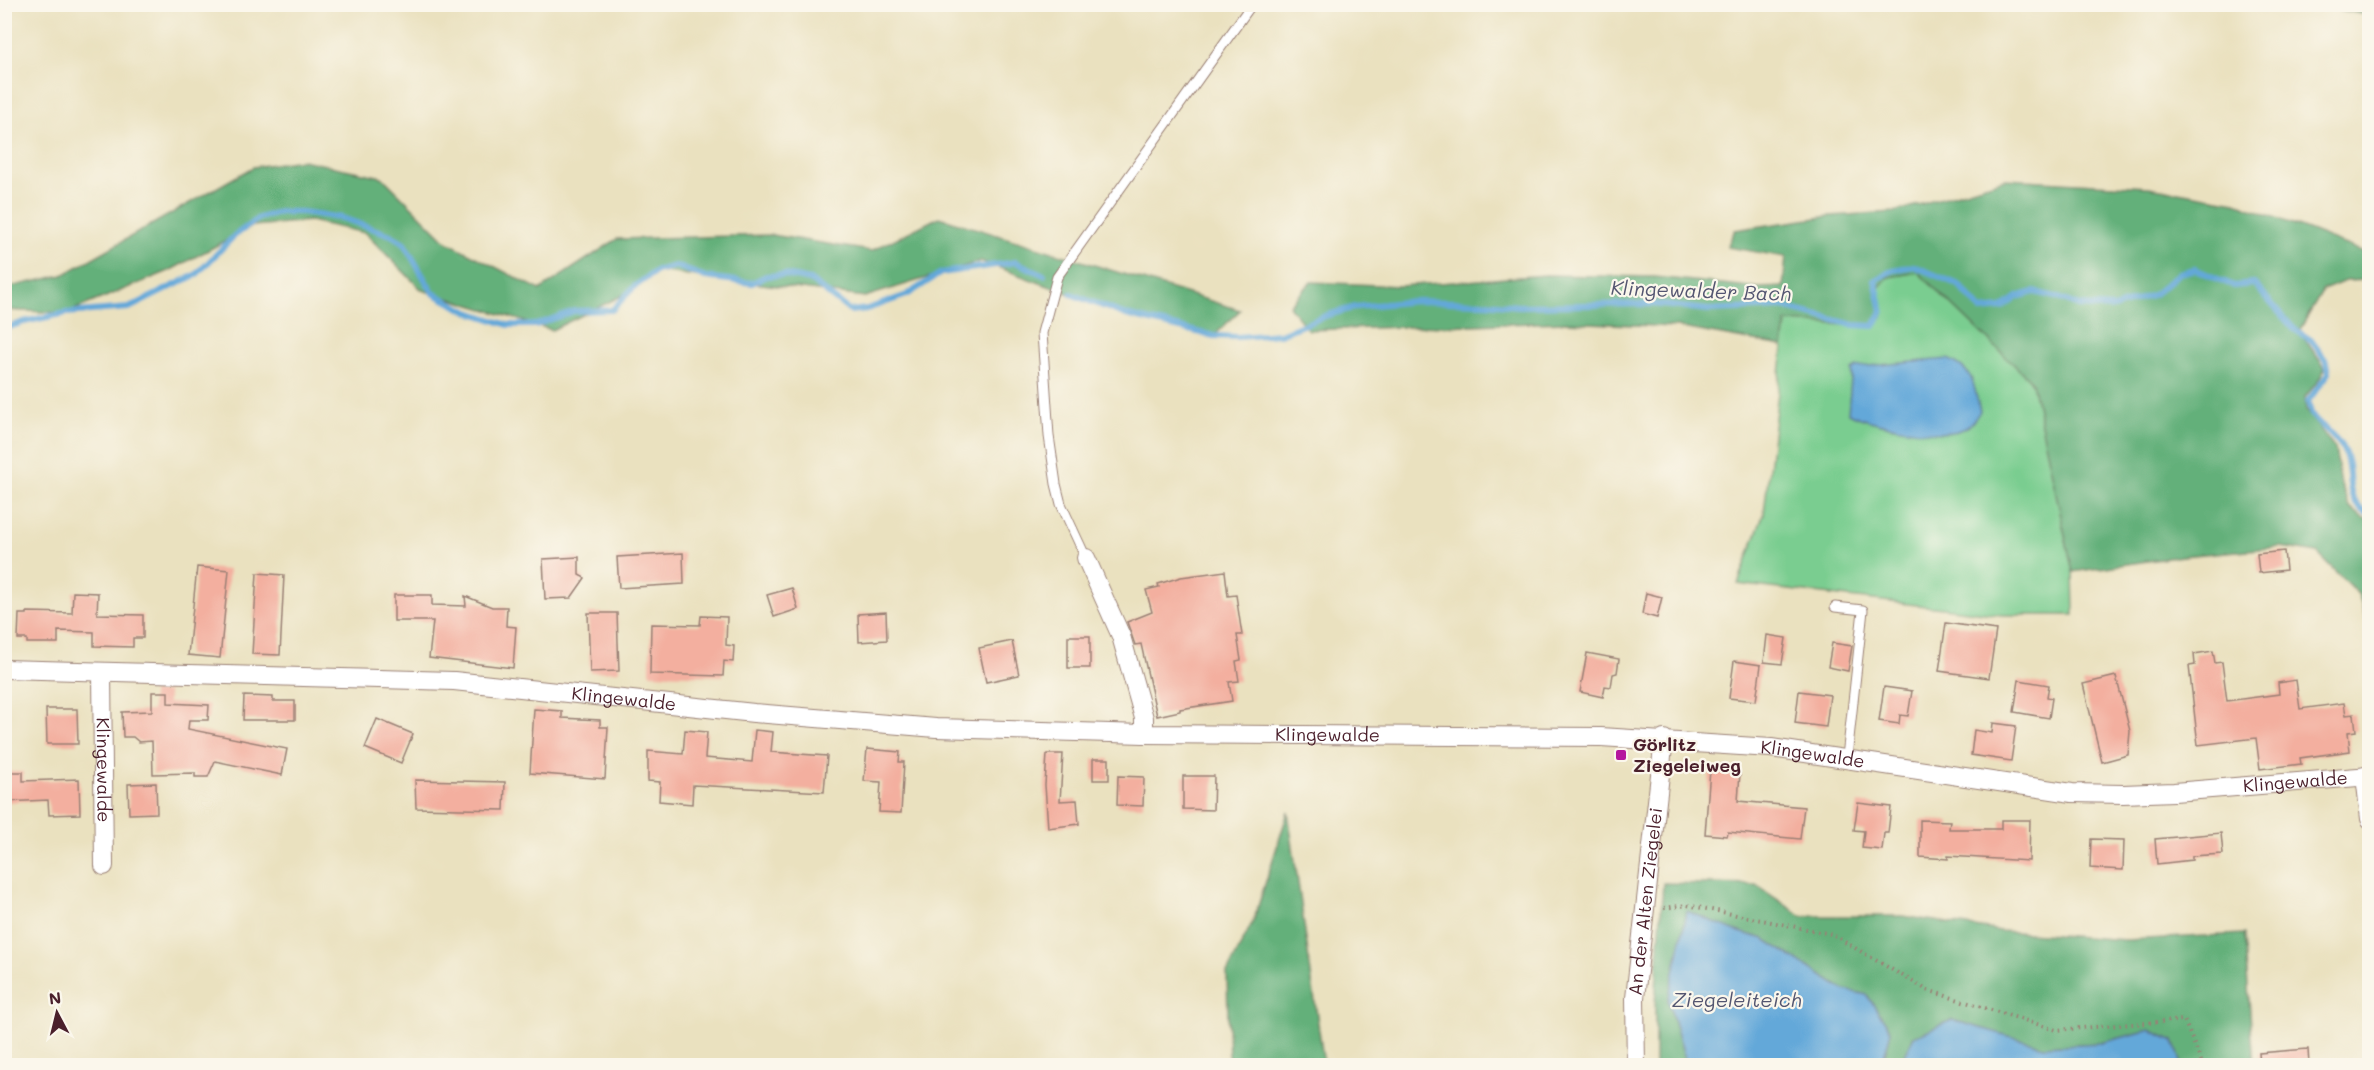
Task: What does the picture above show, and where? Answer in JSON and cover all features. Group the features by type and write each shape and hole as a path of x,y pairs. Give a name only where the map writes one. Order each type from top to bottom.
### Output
{"street":[{"path":"1086,558 1121,636 1144,718 1144,734"},
{"name":"Klingewalde","path":"4,669 454,681 753,713 936,728 1144,734 1664,739 1847,757 2017,786 2072,792 2123,794 2174,792 2367,776"},
{"name":"Klingewalde","path":"102,672 104,866"},
{"name":"An der Alten Ziegelei","path":"1636,1065 1635,998 1664,739"},
{"path":"2367,776 2370,819"}],"lane":[{"path":"1086,558 1061,504 1050,436 1042,333 1057,277 1252,4"},
{"path":"1835,606 1863,610 1847,757"}],"path":[{"path":"1646,910 1687,905 1831,934 1928,990 2056,1030 2184,1020 2203,1065"}],"green space":[{"path":"2312,5 2369,5 2369,15"},
{"path":"302,160 382,177 447,242 540,290 617,239 772,235 871,251 939,217 1240,310 1214,336 1129,316 981,261 865,297 656,271 621,296 552,330 422,290 365,233 310,221 253,226 169,271 66,313 5,310 5,288 63,275 253,167"},
{"path":"2005,179 2149,187 2236,202 2369,254 2369,280 2345,281 2323,290 2299,331 2325,368 2319,380 2305,397 2306,411 2335,448 2341,484 2348,505 2363,518 2369,519 2369,628 2358,594 2317,553 2281,547 2182,556 2073,572 2032,382 1918,272 1888,277 1876,291 1883,315 1874,326 1786,322 1783,346 1677,327 1567,322 1308,330 1289,306 1311,282 1400,286 1546,275 1655,277 1760,288 1783,287 1786,257 1727,247 1735,230 1830,216 1895,212"},
{"path":"1918,272 2032,382 2073,572 2074,615 2002,615 1738,584 1764,513 1786,322 1874,326 1883,315 1876,291 1888,277"},
{"path":"1288,812 1324,1065 1229,1065 1227,973 1254,919"},
{"path":"1663,883 1756,885 1802,916 1902,916 2001,931 2126,940 2244,934 2254,1065 2182,1065 2174,1041 2150,1030 2101,1043 2044,1046 1952,1020 1914,1036 1900,1065 1882,1066 1891,1031 1867,995 1844,990 1764,939 1736,931 1668,1001 1687,1065 1655,1066 1655,1004"}],"water":[{"path":"1948,359 1969,374 1980,411 1964,428 1937,433 1921,431 1887,425 1848,413 1852,370 1857,367"},
{"name":"Ziegeleiteich","path":"1687,911 1736,931 1764,939 1844,990 1867,995 1891,1031 1882,1065 1687,1065 1668,1001"},
{"path":"1952,1020 2044,1046 2101,1043 2150,1030 2174,1041 2182,1065 1900,1065 1914,1036"}],"building":[{"path":"2284,551 2286,570 2259,573 2257,554"},
{"path":"683,553 684,584 619,588 617,557"},
{"path":"579,557 579,575 585,578 571,598 545,599 543,559"},
{"path":"197,567 229,570 220,658 188,655"},
{"path":"1225,571 1228,596 1236,595 1242,635 1237,635 1241,660 1236,661 1239,681 1229,682 1232,701 1180,709 1180,711 1157,716 1141,644 1135,645 1127,622 1152,612 1146,590 1181,577"},
{"path":"257,573 284,575 280,655 252,654"},
{"path":"792,588 798,609 774,617 767,595"},
{"path":"73,592 98,593 97,614 143,615 143,638 133,638 133,647 94,646 94,632 58,631 58,643 27,643 27,639 18,639 19,614 27,614 27,612 72,613"},
{"path":"1646,593 1662,597 1657,618 1642,614"},
{"path":"394,595 432,595 432,605 466,606 465,596 492,607 507,607 506,626 516,627 513,668 429,658 433,621 394,621"},
{"path":"886,612 887,640 859,642 858,614"},
{"path":"588,613 617,613 619,671 590,672"},
{"path":"701,616 727,617 726,645 734,646 733,662 724,661 723,676 650,674 651,624 700,625"},
{"path":"1946,623 1996,630 1989,678 1939,671"},
{"path":"1767,635 1786,638 1782,664 1764,662"},
{"path":"1068,636 1090,636 1090,668 1068,668"},
{"path":"1012,641 1019,675 986,682 979,648"},
{"path":"1832,643 1852,646 1848,671 1828,667"},
{"path":"2213,651 2215,663 2222,662 2227,701 2279,694 2278,683 2296,680 2300,709 2344,703 2346,715 2354,714 2356,731 2348,732 2350,751 2300,758 2301,764 2260,769 2256,738 2198,745 2189,666 2195,665 2194,654"},
{"path":"1587,653 1619,659 1617,673 1613,674 1611,687 1605,686 1603,697 1580,692"},
{"path":"1734,661 1761,665 1756,701 1729,698"},
{"path":"2116,676 2130,731 2128,755 2102,762 2083,684"},
{"path":"2019,680 2049,685 2047,697 2052,698 2049,718 2014,712"},
{"path":"1884,687 1912,691 1908,716 1900,715 1899,724 1879,721"},
{"path":"1799,691 1830,695 1826,727 1795,723"},
{"path":"152,692 168,692 168,703 209,705 208,720 189,720 188,729 287,749 282,775 215,761 208,777 195,777 195,773 153,774 152,741 139,742 133,737 123,737 122,712 152,711"},
{"path":"244,696 273,697 273,701 295,701 295,720 243,720"},
{"path":"46,709 77,709 78,744 47,744"},
{"path":"534,709 562,711 562,718 600,720 600,727 608,727 605,779 530,773"},
{"path":"377,719 413,734 401,763 365,748"},
{"path":"1993,723 2016,726 2011,761 1971,755 1974,730 1992,733"},
{"path":"685,730 707,732 705,758 752,762 755,730 773,732 771,752 827,756 824,792 693,785 692,804 659,801 660,782 648,781 648,751 683,754"},
{"path":"867,749 900,752 899,762 904,762 901,813 879,812 881,782 864,781"},
{"path":"1047,754 1063,754 1060,801 1077,800 1079,824 1048,828 1045,785"},
{"path":"1093,759 1109,759 1109,780 1093,780"},
{"path":"1710,770 1740,773 1738,801 1804,807 1800,839 1728,832 1727,836 1705,834"},
{"path":"4,772 23,772 23,781 79,779 80,814 49,815 48,800 4,802"},
{"path":"1118,776 1144,777 1143,806 1117,805"},
{"path":"1183,776 1214,776 1213,810 1183,809"},
{"path":"415,780 505,782 504,810 416,808"},
{"path":"156,783 157,813 129,814 128,784"},
{"path":"1858,803 1891,807 1888,833 1884,833 1882,850 1862,848 1864,831 1854,830"},
{"path":"1920,820 1950,821 1949,829 2001,829 2001,820 2030,820 2029,861 1948,856 1948,859 1920,857"},
{"path":"2221,833 2223,854 2192,856 2192,860 2157,864 2155,839"},
{"path":"2091,839 2124,840 2123,870 2090,868"},
{"path":"2308,1049 2309,1065 2260,1065 2259,1053"}],"waterway":[{"name":"Klingewalder Bach","path":"4,329 66,313 129,308 197,274 234,236 259,218 279,212 302,212 342,218 391,235 403,242 433,293 466,311 508,325 536,325 574,311 612,310 634,287 656,271 676,266 705,277 752,283 766,276 785,275 810,280 850,311 867,309 907,295 941,273 1016,262 1044,275"},
{"name":"Klingewalder Bach","path":"1071,294 1126,315 1214,336 1237,337 1280,334 1328,315 1356,307 1415,301 1519,306 1652,304 1709,310 1783,307 1854,325 1874,326 1882,311 1875,280 1893,270 1914,266 1959,285 1981,310 2002,308 2017,297 2034,292 2079,306 2114,308 2155,294 2179,273 2195,269 2234,286 2254,284 2294,329 2311,340 2327,362 2329,373 2308,401 2310,410 2315,419 2343,449 2347,458 2351,493 2360,508 2370,515"}],"place":[{"name":"Görlitz Ziegeleiweg","path":"1621,755"}]}
